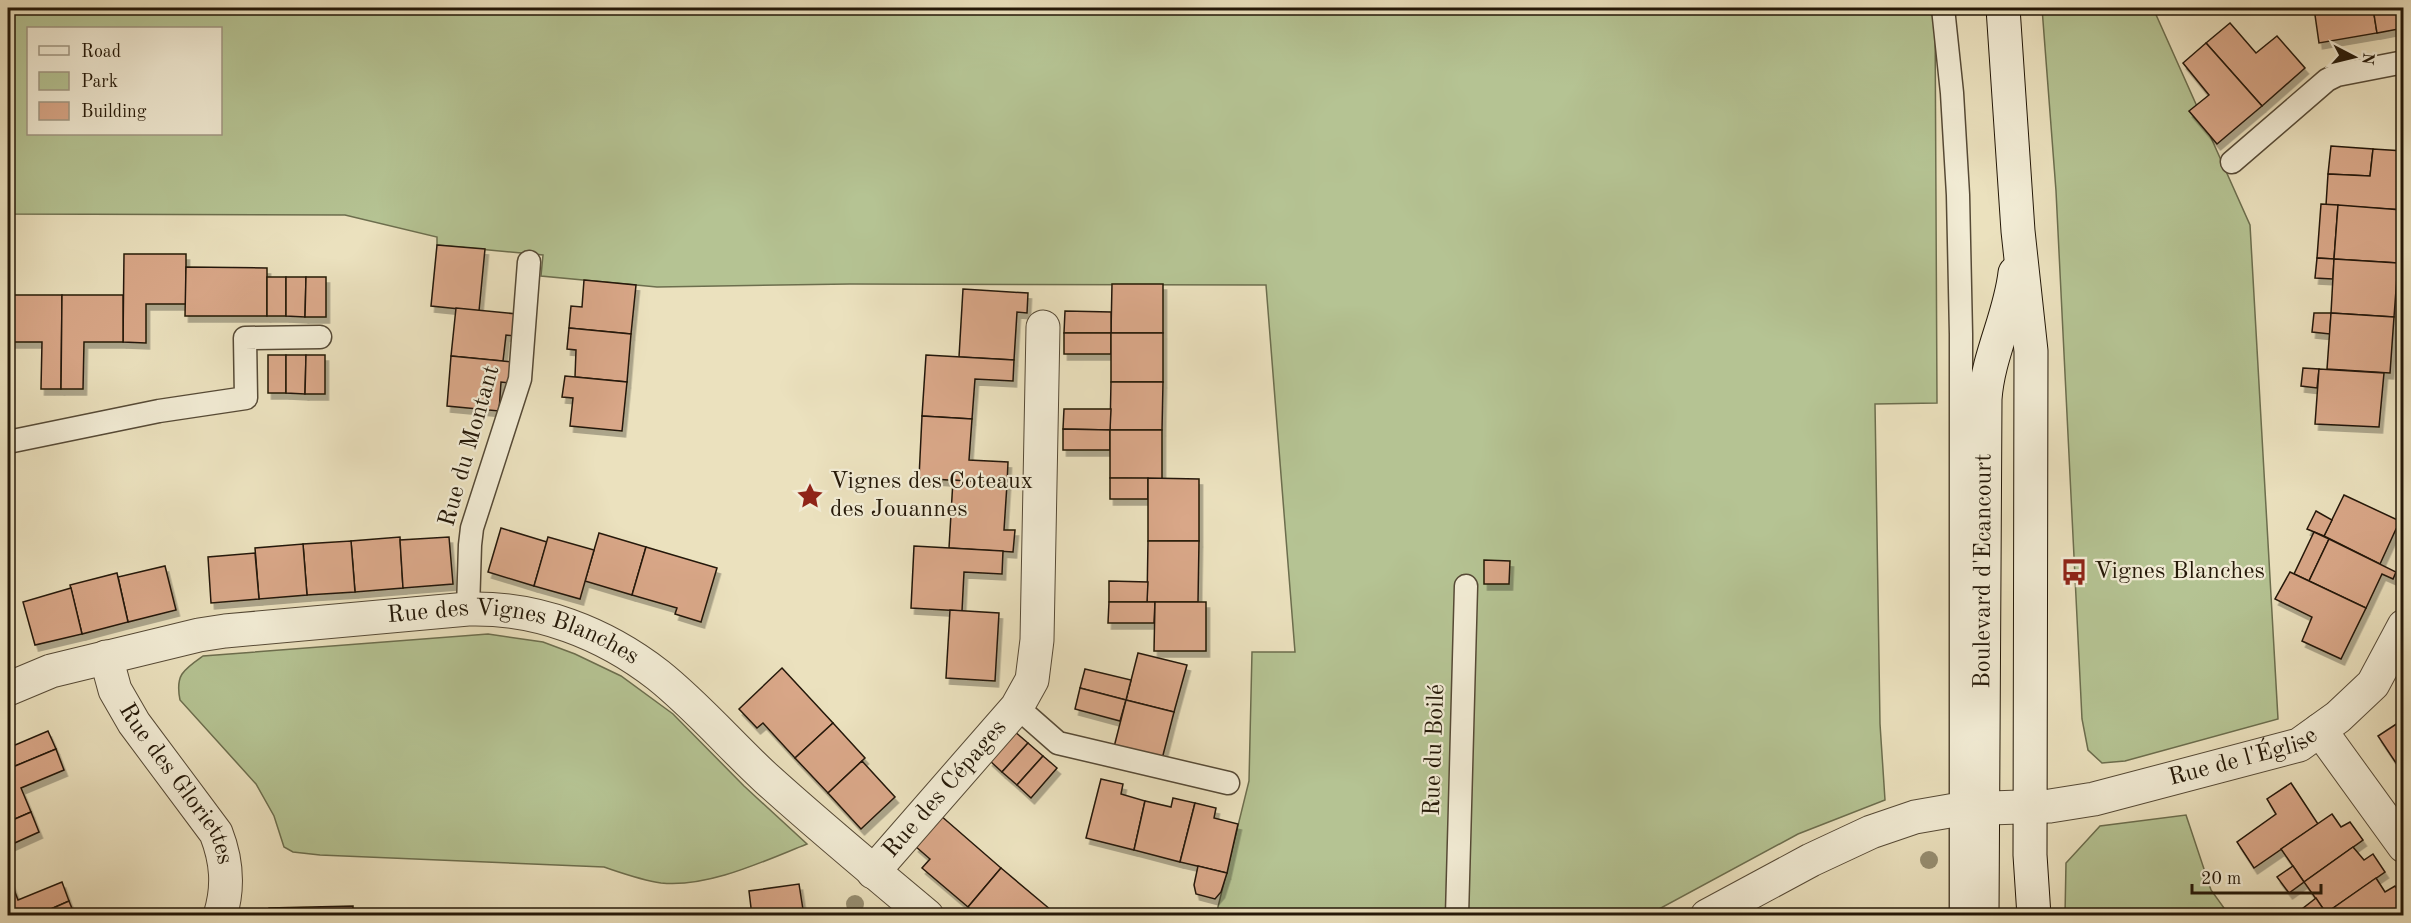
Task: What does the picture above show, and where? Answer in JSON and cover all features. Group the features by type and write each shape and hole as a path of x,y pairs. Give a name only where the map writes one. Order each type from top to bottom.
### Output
{"street":[{"name":"Boulevard d'Ecancourt","path":"2003,8 2012,105 2018,231 2031,351 2031,891 2034,915"},
{"name":"Boulevard d'Ecancourt","path":"1982,915 1971,808 1984,692 1985,399 1990,364 2009,308 2018,231"},
{"name":"Rue des Cépages","path":"873,872 1017,707 1032,680 1037,640 1043,327"},
{"name":"Rue des Vignes Blanches","path":"8,689 51,671 225,631 491,608 559,622 620,648 658,675 744,758 873,872 927,915"},
{"name":"Rue de l'Église","path":"2031,806 2094,800 2299,745 2373,684 2403,626"},
{"name":"Rue des Gloriettes","path":"106,657 115,690 134,723 216,834 224,854 227,877 220,915"},
{"path":"2320,730 2403,846"},
{"path":"1707,915 1811,860 1871,832 1915,817 1971,808 2031,806"}],"lane":[{"path":"1943,8 1952,93 1957,183 1971,808 1961,915"},
{"path":"2232,162 2327,80 2345,73 2403,62"},
{"name":"Rue du Montant","path":"468,609 472,528 520,379 529,262"},
{"path":"8,442 159,411 246,398 245,338 320,337"},
{"name":"Rue du Boilé","path":"1457,915 1466,586"},
{"name":"Rue des Cépages","path":"1017,707 1058,743 1227,783"}],"green space":[{"path":"8,8 1935,8 1937,403 1875,404 1880,724 1885,800 1798,834 1648,915 1216,915 1249,781 1252,652 1295,652 1266,285 850,284 657,287 541,276 543,255 437,245 437,237 345,215 8,214"},
{"path":"2042,8 2153,8 2250,225 2278,719 2125,761 2102,763 2088,750 2082,719 2056,191"},
{"path":"488,634 543,642 621,676 673,714 744,786 807,844 736,872 679,883 654,882 604,867 293,852 284,847 274,816 256,784 180,700 179,685 182,674 203,656"},
{"path":"2186,815 2211,890 2229,915 2065,915 2066,863 2100,826"}],"building":[{"path":"2314,8 2373,8 2377,33 2319,43"},
{"path":"2373,8 2404,8 2404,28 2377,33"},
{"path":"2230,23 2256,53 2277,36 2305,68 2262,106 2206,43"},
{"path":"2206,43 2262,106 2217,144 2189,111 2209,95 2183,63"},
{"path":"2331,146 2373,149 2370,176 2328,174"},
{"path":"2373,149 2404,151 2404,210 2326,205 2328,174 2370,176"},
{"path":"2321,204 2338,205 2334,259 2317,258"},
{"path":"2338,205 2402,210 2398,263 2334,259"},
{"path":"437,245 485,249 479,311 431,306"},
{"path":"124,254 186,254 186,304 146,304 146,343 123,342"},
{"path":"2317,258 2334,259 2333,279 2315,278"},
{"path":"2334,259 2398,263 2394,317 2331,313"},
{"path":"186,267 267,268 267,316 185,316"},
{"path":"267,277 286,277 286,316 267,316"},
{"path":"286,277 306,277 305,317 286,316"},
{"path":"306,277 326,277 326,317 305,317"},
{"path":"584,280 636,285 631,334 569,328 571,306 582,307"},
{"path":"1112,284 1163,284 1163,333 1111,333"},
{"path":"963,289 1028,293 1027,313 1017,312 1014,360 959,357"},
{"path":"8,295 62,295 61,389 41,389 42,342 8,342"},
{"path":"62,295 123,295 123,342 84,342 83,389 61,389"},
{"path":"456,308 517,314 515,336 506,335 503,361 451,356"},
{"path":"1065,311 1111,312 1111,333 1064,333"},
{"path":"2314,313 2331,313 2330,334 2312,332"},
{"path":"2331,313 2394,317 2390,373 2327,369"},
{"path":"569,328 631,334 627,382 575,377 576,350 567,349"},
{"path":"1064,333 1111,333 1111,354 1064,354"},
{"path":"1111,333 1163,333 1163,382 1111,382"},
{"path":"268,355 286,355 286,393 268,393"},
{"path":"286,355 306,355 305,394 286,393"},
{"path":"306,355 325,355 325,394 305,394"},
{"path":"926,355 1014,360 1013,381 975,379 972,419 922,416"},
{"path":"451,356 513,362 511,383 501,382 499,411 447,406"},
{"path":"2303,368 2319,369 2317,388 2301,386"},
{"path":"2319,369 2384,373 2379,427 2315,424"},
{"path":"565,376 627,382 622,431 570,426 573,398 562,397"},
{"path":"1111,382 1163,382 1162,430 1110,430"},
{"path":"1064,409 1111,409 1110,430 1063,429"},
{"path":"922,416 972,419 969,460 1008,462 1007,484 919,478"},
{"path":"1063,429 1110,430 1110,450 1063,450"},
{"path":"1110,430 1162,430 1162,479 1110,478"},
{"path":"1110,478 1148,478 1148,499 1110,499"},
{"path":"1148,478 1199,479 1199,541 1148,541"},
{"path":"953,480 1007,484 1004,530 1015,530 1013,552 949,548"},
{"path":"2344,495 2404,523 2404,533 2396,529 2380,564 2324,536"},
{"path":"2316,511 2332,520 2324,536 2307,529"},
{"path":"501,528 547,542 534,586 488,572"},
{"path":"2314,532 2329,539 2309,581 2294,574"},
{"path":"599,533 646,547 632,595 585,581"},
{"path":"400,537 403,588 355,592 351,541"},
{"path":"449,537 453,584 403,588 400,540"},
{"path":"548,537 594,550 580,599 534,586"},
{"path":"2329,539 2396,572 2393,579 2382,574 2366,608 2309,581"},
{"path":"351,541 355,592 307,595 303,544"},
{"path":"1148,541 1199,541 1198,602 1147,602"},
{"path":"303,544 307,595 259,599 255,548"},
{"path":"914,546 1003,551 1002,574 964,572 962,611 911,608"},
{"path":"646,547 717,568 701,622 675,614 677,608 632,595"},
{"path":"255,553 259,599 211,603 208,557"},
{"path":"1484,560 1510,561 1509,584 1484,584"},
{"path":"165,566 176,610 128,622 118,577"},
{"path":"2290,572 2366,608 2341,659 2302,641 2312,617 2275,599"},
{"path":"117,573 128,622 82,634 70,585"},
{"path":"1109,581 1148,582 1147,602 1109,602"},
{"path":"71,588 82,634 35,645 23,602"},
{"path":"1109,602 1155,602 1154,623 1108,623"},
{"path":"1155,602 1206,602 1206,651 1154,651"},
{"path":"950,610 999,613 995,681 946,678"},
{"path":"1138,653 1187,665 1174,712 1126,700"},
{"path":"782,668 833,723 795,758 763,723 757,728 739,709"},
{"path":"1085,669 1131,680 1126,700 1080,688"},
{"path":"1080,688 1126,700 1120,721 1075,709"},
{"path":"1126,700 1174,712 1162,759 1114,747"},
{"path":"2404,719 2404,775 2378,736"},
{"path":"833,723 865,758 828,793 795,758"},
{"path":"48,731 56,749 8,769 8,748"},
{"path":"1014,731 1028,743 1002,772 989,760"},
{"path":"1028,743 1043,756 1017,785 1002,772"},
{"path":"56,749 64,770 21,788 31,812 8,822 8,769"},
{"path":"1043,756 1057,768 1031,798 1017,785"},
{"path":"862,761 895,797 861,829 828,793"},
{"path":"1101,779 1123,784 1121,794 1145,801 1134,850 1086,838"},
{"path":"2291,783 2318,824 2254,868 2237,842 2276,814 2267,799"},
{"path":"1173,798 1195,803 1180,862 1134,850 1145,801 1171,807"},
{"path":"1195,803 1216,808 1214,818 1238,824 1227,873 1180,862"},
{"path":"31,812 39,832 8,846 8,822"},
{"path":"2332,814 2341,827 2350,822 2363,840 2304,882 2281,849"},
{"path":"940,815 1001,868 968,907 922,868 930,859 915,846"},
{"path":"2353,847 2364,860 2373,854 2385,872 2326,913 2304,882"},
{"path":"1198,866 1227,873 1221,892 1215,899 1196,894 1194,885"},
{"path":"2293,866 2304,882 2289,893 2277,877"},
{"path":"1001,868 1051,910 1046,916 978,916 968,907"},
{"path":"8,874 18,900 62,882 69,901 35,916 8,916"},
{"path":"2376,878 2385,892 2395,886 2404,898 2404,907 2392,916 2327,916 2326,913"},
{"path":"799,884 804,916 752,916 749,891"},
{"path":"2316,898 2326,913 2323,916 2306,916 2302,909"},
{"path":"69,901 75,916 35,916"},
{"path":"353,906 353,916 269,916 269,908"},
{"path":"122,909 125,916 107,916"},
{"path":"646,911 646,916 595,916 595,912"},
{"path":"537,914 537,916 492,916"}],"place":[{"name":"Vignes des Coteaux des Jouannes","path":"810,496"},
{"name":"Vignes Blanches","path":"2074,572"}]}
